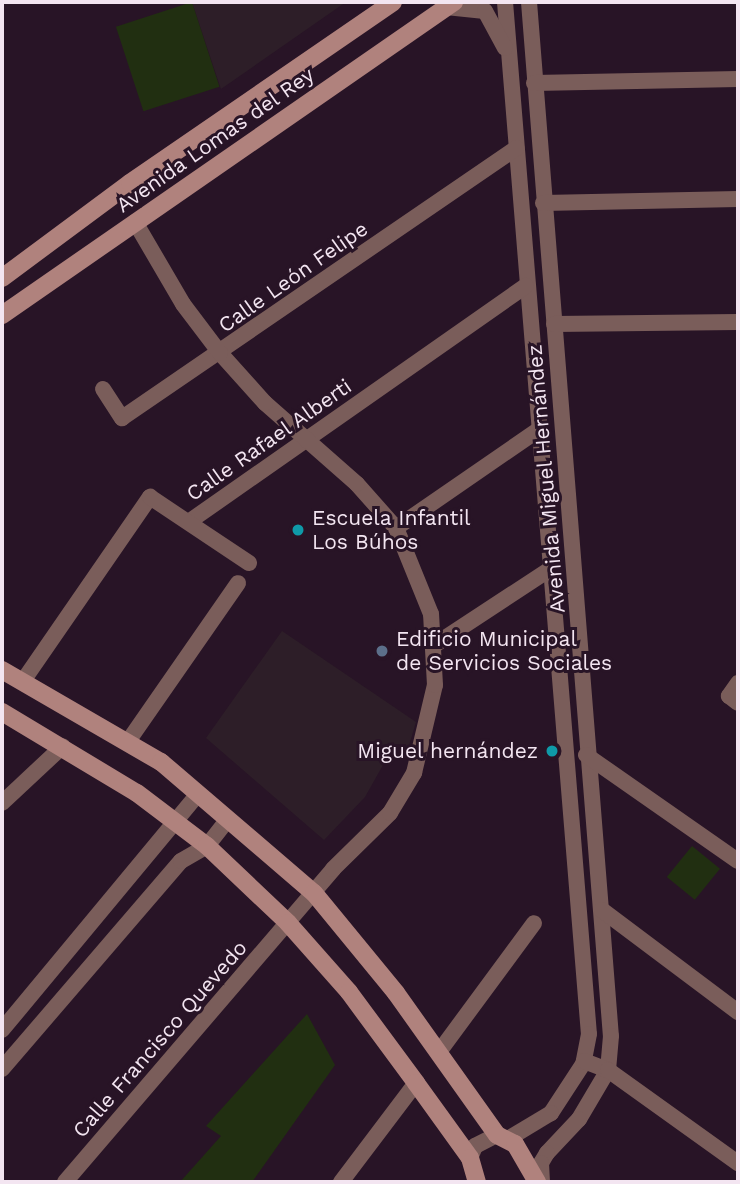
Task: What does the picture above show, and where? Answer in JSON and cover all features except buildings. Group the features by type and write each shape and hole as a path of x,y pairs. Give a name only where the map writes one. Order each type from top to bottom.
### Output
{"main road":[{"name":"Avenida Lomas del Rey","path":"2,278 130,183 393,2"},
{"name":"Avenida Lomas del Rey","path":"2,315 450,4"},
{"path":"2,670 129,740 198,794 314,893 439,1052 502,1138 515,1144 532,1179"},
{"path":"2,712 63,746 175,822 206,846 288,923 349,992 416,1083 470,1158 477,1182"}],"street":[{"name":"Avenida Miguel Hernández","path":"470,1158 475,1146 502,1138 551,1113 584,1060 589,1034 550,569 541,428 526,286 505,2"},
{"name":"Avenida Miguel Hernández","path":"529,2 543,203 591,755 611,1036 608,1070 579,1119 547,1153 532,1179"},
{"path":"450,4 485,11 510,61"},
{"path":"534,83 738,79"},
{"name":"Calle León Felipe","path":"103,389 122,418 516,148"},
{"path":"543,203 738,199"},
{"name":"Calle Francisco Quevedo","path":"65,1182 314,893 390,813 414,773 430,718 436,644 421,585 396,528 357,484 305,440 220,353 183,304 135,222"},
{"name":"Calle Rafael Alberti","path":"23,681 150,496 191,521 526,286"},
{"path":"554,324 738,322"},
{"path":"396,528 541,428"},
{"path":"191,521 249,564"},
{"path":"436,644 550,569"},
{"path":"129,740 238,583"},
{"path":"738,683 729,696 738,703"},
{"path":"2,803 63,746"},
{"path":"567,758 591,755 738,861"},
{"path":"2,1030 198,794"},
{"path":"2,1069 181,861 206,846 228,819"},
{"path":"138,867 163,882"},
{"path":"602,910 738,1012"},
{"path":"439,1052 534,923"},
{"path":"584,1060 608,1070 738,1163"},
{"path":"341,1182 416,1083"}],"shaded area":[{"path":"192,2 346,2 221,89"},
{"path":"282,631 416,722 408,749 392,749 365,797 324,840 206,738"}],"green space":[{"path":"192,2 220,87 143,111 116,27"},
{"path":"692,846 720,869 695,900 667,877"},
{"path":"307,1014 335,1065 252,1182 180,1182 221,1136 206,1126"}],"place":[{"name":"Escuela Infantil Los Búhos","path":"298,530"},
{"name":"Edificio Municipal de Servicios Sociales","path":"382,651"},
{"name":"Miguel hernández","path":"552,751"}]}
